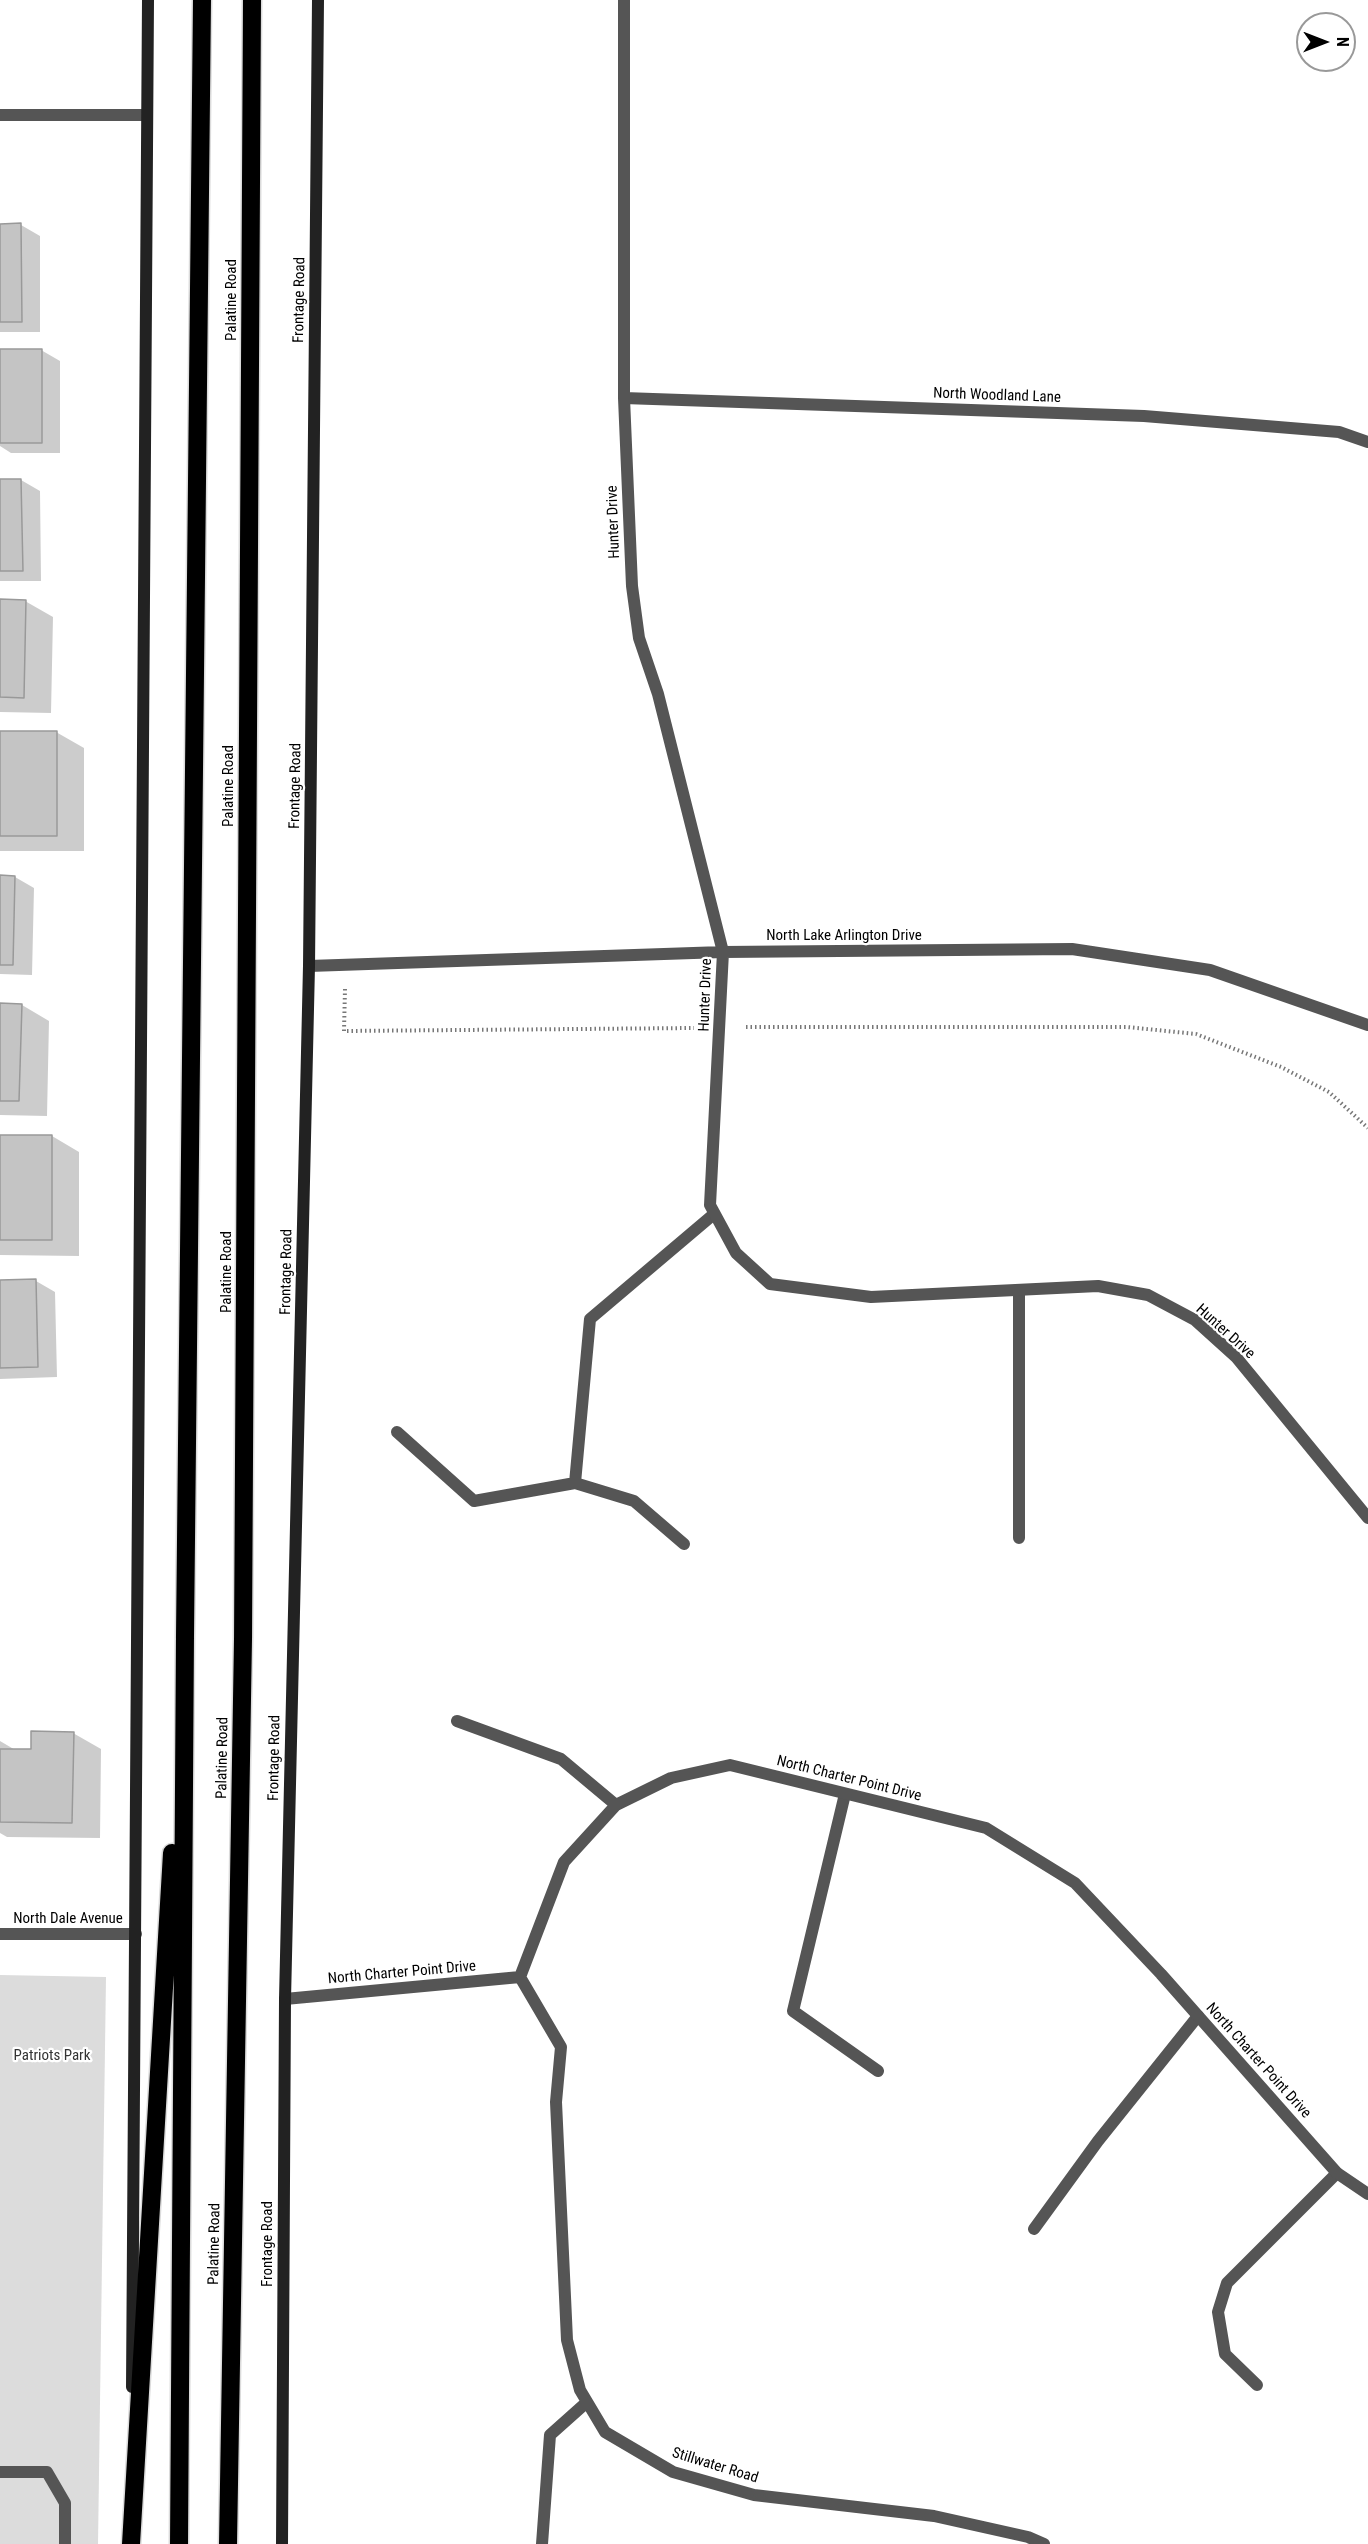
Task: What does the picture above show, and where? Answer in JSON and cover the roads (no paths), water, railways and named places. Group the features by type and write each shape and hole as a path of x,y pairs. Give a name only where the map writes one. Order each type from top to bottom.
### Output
{"highway":[{"path":"179,2544 185,1635 202,0"},
{"name":"Palatine Road","path":"228,2544 243,1639 252,0"},
{"path":"131,2544 185,1635"}],"street":[{"path":"131,2544 148,0"},
{"name":"Frontage Road","path":"282,2544 285,1999 309,966 318,0"},
{"name":"Hunter Drive","path":"624,0 624,398 632,586 639,638 658,694 723,952 710,1205 714,1214 736,1253 770,1284 871,1297 1098,1286 1148,1295 1195,1320 1236,1357 1368,1518"},
{"path":"0,115 147,115"},
{"name":"North Woodland Lane","path":"624,398 1144,416 1339,432 1368,442"},
{"name":"North Lake Arlington Drive","path":"309,966 723,952 1072,949 1210,970 1368,1025"},
{"path":"575,1483 590,1319 714,1214"},
{"path":"1019,1290 1019,1538"},
{"path":"397,1432 474,1501 575,1483 634,1501 684,1544"},
{"path":"457,1721 561,1759 616,1805"},
{"name":"North Charter Point Drive","path":"285,1999 520,1977 564,1862 616,1805 671,1778 730,1765 986,1828 1075,1883 1198,2016 1337,2173 1368,2194"},
{"path":"845,1794 793,2011 878,2071"},
{"name":"North Dale Avenue","path":"0,1934 136,1934"},
{"name":"Stillwater Road","path":"520,1977 561,2047 556,2102 567,2340 580,2390 605,2432 674,2472 754,2495 934,2516 1028,2537 1044,2544"},
{"path":"1034,2229 1098,2141 1198,2016"},
{"path":"1257,2385 1225,2354 1218,2312 1227,2283 1337,2173"},
{"path":"542,2544 550,2435 587,2402"},
{"path":"0,2472 47,2472 65,2503 65,2544"}],"park label":[{"name":"Patriots Park","path":"52,2056"}]}
